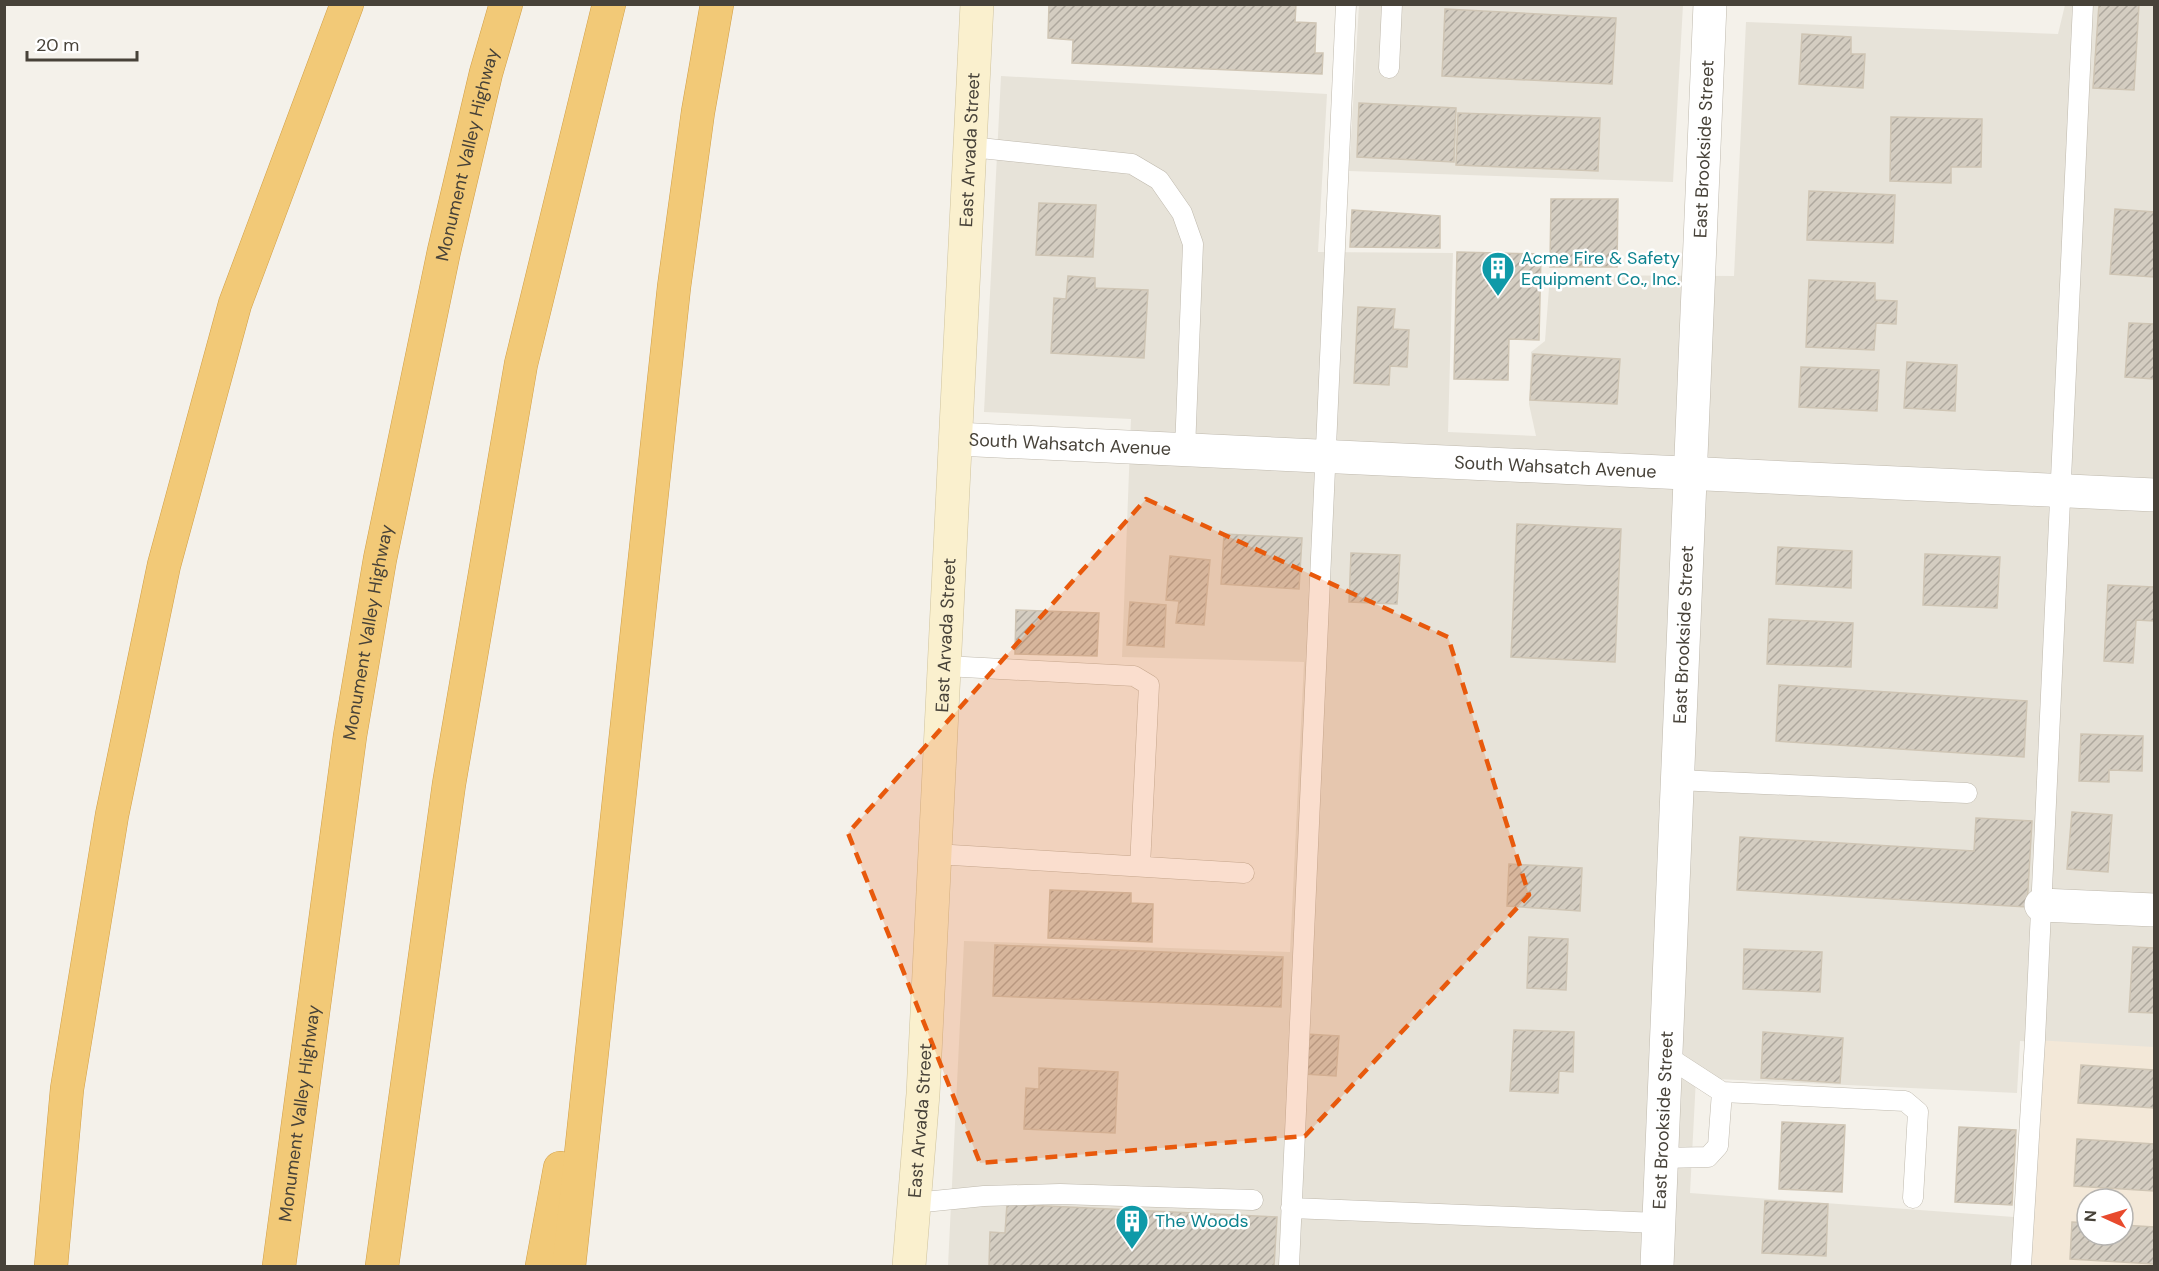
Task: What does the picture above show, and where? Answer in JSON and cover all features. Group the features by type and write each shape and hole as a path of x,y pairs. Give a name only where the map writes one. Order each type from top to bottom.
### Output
{"highway":[{"path":"51,1266 67,1089 112,815 164,565 235,304 347,4"},
{"name":"Monument Valley Highway","path":"279,1266 351,736 381,559 444,250 486,73 506,4"},
{"path":"382,1266 449,784 521,364 609,4"},
{"path":"569,1266 674,287 698,112 717,4"},
{"path":"542,1266 602,963"},
{"path":"59,1177 62,1266"}],"street":[{"name":"East Arvada Street","path":"909,1266 923,1094 977,4"},
{"name":"East Brookside Street","path":"1657,1266 1710,4"},
{"name":"South Wahsatch Avenue","path":"956,439 2154,495"},
{"path":"2041,905 2154,910"}],"lane":[{"path":"1289,1266 1346,4"},
{"path":"1389,68 1392,4"},
{"path":"2021,1266 2041,905 2083,4"},
{"path":"971,147 1132,164 1159,180 1182,213 1193,244 1185,450"},
{"path":"945,666 1134,676 1149,685 1140,866"},
{"path":"1677,780 1967,794"},
{"path":"935,854 1244,873"},
{"path":"1665,1055 1722,1092 1905,1101 1918,1112 1913,1198"},
{"path":"1661,1158 1708,1157 1718,1146 1722,1092"},
{"path":"914,1203 984,1196 1060,1194 1253,1200"},
{"path":"1291,1208 1658,1223"}],"highlighted area":[{"path":"1146,499 1448,637 1529,895 1305,1136 980,1163 848,833"}],"shaded area":[{"path":"1359,5 1683,5 1673,182 1349,171"},
{"path":"2065,5 2154,5 2154,1048 2020,1041 2017,1093 1696,1078 1690,1193 2014,1217 2013,1266 948,1266 964,941 1290,952 1304,662 1122,657 1131,419 984,412 1001,76 1327,94 1318,252 1453,253 1448,432 1536,436 1529,404 1531,352 1545,341 1550,275 1734,276 1746,22 2058,34"},
{"path":"2035,1040 2154,1047 2154,1266 2027,1266"}],"building":[{"path":"1049,4 1296,4 1295,22 1316,23 1315,53 1323,53 1322,74 1072,63 1073,40 1048,38"},
{"path":"2099,4 2139,4 2134,90 2093,88"},
{"path":"1445,9 1616,18 1612,84 1442,76"},
{"path":"1802,34 1851,37 1851,54 1865,54 1863,88 1799,84"},
{"path":"1359,103 1456,108 1454,162 1357,157"},
{"path":"1458,113 1600,118 1598,171 1456,165"},
{"path":"1891,117 1982,119 1981,167 1951,167 1951,183 1890,181"},
{"path":"1809,191 1895,195 1893,243 1807,240"},
{"path":"1551,199 1618,199 1617,267 1550,267"},
{"path":"1039,203 1096,205 1093,257 1036,255"},
{"path":"2115,209 2154,212 2154,277 2110,274"},
{"path":"1352,210 1440,216 1440,248 1350,247"},
{"name":"Acme Fire & Safety Equipment Co., Inc.","path":"1457,252 1541,254 1539,340 1509,339 1508,380 1454,379"},
{"path":"1068,276 1095,278 1095,288 1148,290 1144,358 1051,353 1054,298 1066,299"},
{"path":"1809,280 1875,283 1875,300 1897,301 1896,324 1876,323 1874,350 1806,347"},
{"path":"1358,307 1395,309 1393,329 1409,330 1407,367 1390,366 1389,385 1354,383"},
{"path":"2129,323 2154,324 2154,379 2125,377"},
{"path":"1533,354 1620,359 1617,404 1530,400"},
{"path":"1907,362 1957,365 1955,411 1904,408"},
{"path":"1801,367 1879,370 1877,411 1799,407"},
{"path":"1517,524 1621,529 1615,662 1511,657"},
{"path":"1224,534 1302,538 1299,589 1221,584"},
{"path":"1778,547 1852,551 1851,588 1776,584"},
{"path":"1351,553 1400,555 1397,604 1349,602"},
{"path":"1925,554 2000,557 1997,608 1923,605"},
{"path":"1170,556 1210,560 1204,625 1176,623 1179,601 1166,600"},
{"path":"2108,585 2154,587 2154,621 2136,620 2133,663 2104,661"},
{"path":"1130,602 1166,605 1164,647 1127,645"},
{"path":"1016,610 1099,613 1097,656 1015,654"},
{"path":"1769,619 1853,623 1851,667 1767,664"},
{"path":"1779,685 2027,701 2024,757 1776,741"},
{"path":"2081,734 2143,736 2142,771 2109,770 2109,782 2079,781"},
{"path":"2072,812 2112,815 2108,872 2067,869"},
{"path":"1976,818 2032,821 2027,907 1737,890 1740,837 1974,851"},
{"path":"1509,864 1582,868 1580,911 1507,906"},
{"path":"1050,890 1131,893 1131,903 1153,904 1152,942 1048,938"},
{"path":"1529,937 1568,939 1566,990 1527,988"},
{"path":"995,945 1283,957 1281,1007 993,996"},
{"path":"2133,947 2154,948 2154,1013 2129,1012"},
{"path":"1744,949 1822,952 1820,992 1743,989"},
{"path":"1514,1030 1574,1032 1573,1072 1559,1071 1558,1093 1510,1091"},
{"path":"1763,1032 1843,1038 1840,1083 1761,1078"},
{"path":"1306,1034 1339,1036 1336,1076 1304,1074"},
{"path":"2081,1065 2154,1070 2154,1108 2078,1103"},
{"path":"1039,1068 1118,1072 1115,1133 1024,1129 1026,1088 1039,1089"},
{"path":"1782,1122 1845,1125 1842,1192 1779,1189"},
{"path":"1959,1127 2016,1130 2012,1205 1955,1202"},
{"path":"2077,1139 2154,1144 2154,1191 2135,1190 2135,1187 2074,1186"},
{"path":"1765,1201 1828,1204 1826,1256 1762,1253"},
{"name":"The Woods","path":"1007,1204 1277,1217 1274,1266 989,1266 990,1232 1005,1233"},
{"path":"2072,1222 2075,1222 2075,1247 2135,1247 2135,1226 2154,1227 2154,1264 2070,1259"}],"place":[{"name":"Acme Fire & Safety Equipment Co., Inc.","path":"1498,297"},
{"name":"The Woods","path":"1132,1250"}]}
